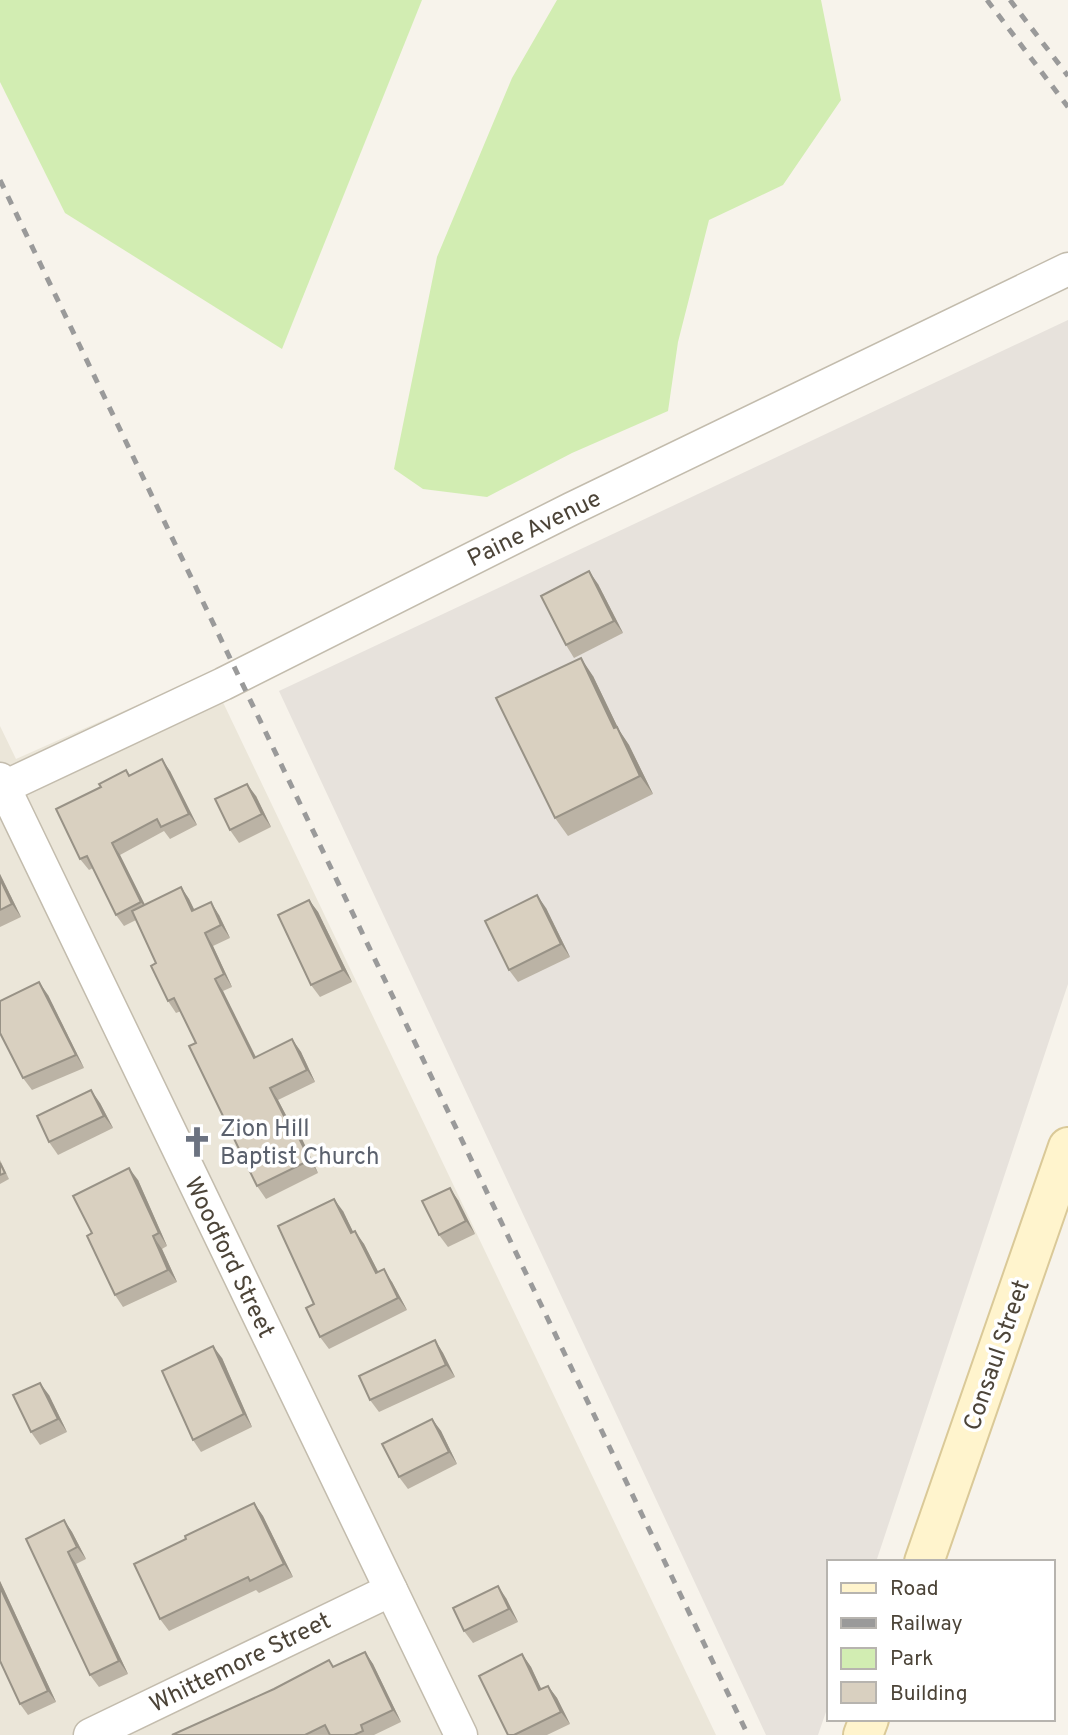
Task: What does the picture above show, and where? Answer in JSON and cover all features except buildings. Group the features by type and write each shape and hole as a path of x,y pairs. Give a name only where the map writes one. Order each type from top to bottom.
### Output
{"street":[{"name":"Paine Avenue","path":"1,785 223,684 571,509 1068,269"},
{"name":"Woodford Street","path":"1,785 461,1735"},
{"name":"Consaul Street","path":"925,1560 1068,1147"},
{"name":"Whittemore Street","path":"90,1735 391,1590"}],"shaded area":[{"path":"1068,320 1068,984 877,1560 827,1560 827,1709 818,1735 766,1735 279,691"},
{"path":"209,673 716,1735 0,1735 0,726 16,759"}],"green space":[{"path":"0,0 422,0 282,349 65,213 0,82"},
{"path":"557,0 821,0 841,100 783,185 709,220 678,342 668,411 572,453 487,497 423,489 394,469 437,257 512,78"}],"railway":[{"path":"987,0 1068,107"},
{"path":"1010,0 1068,76"},
{"path":"0,180 748,1735"}],"place":[{"name":"Zion Hill Baptist Church","path":"197,1142"}]}
